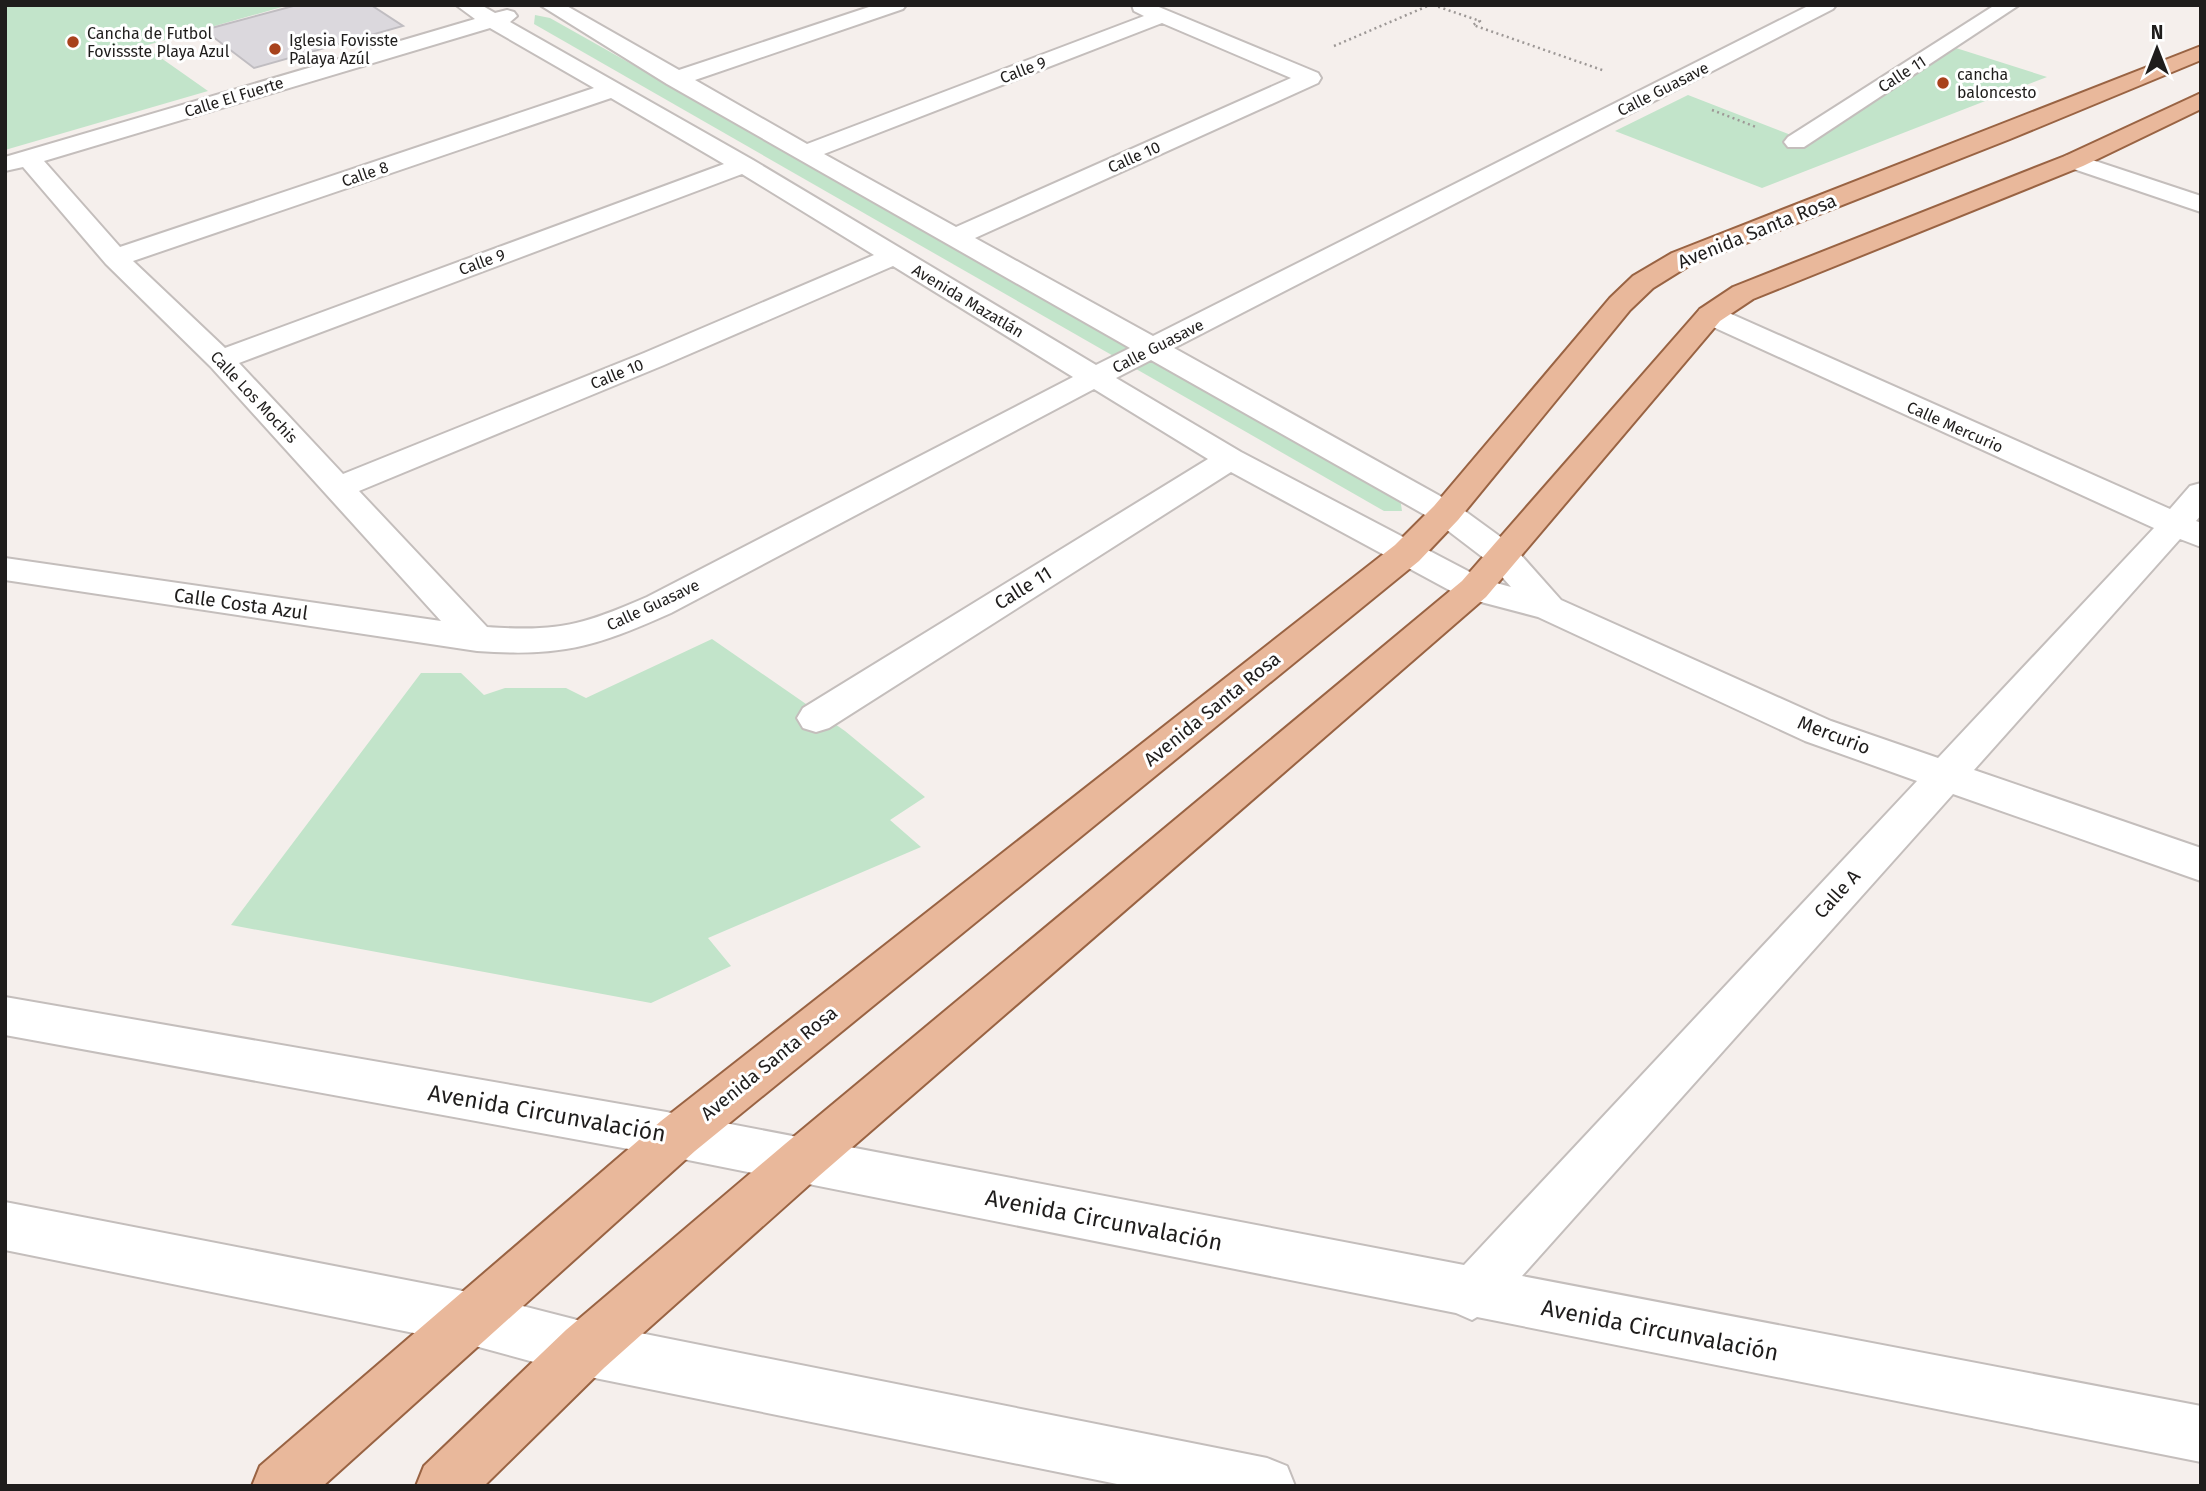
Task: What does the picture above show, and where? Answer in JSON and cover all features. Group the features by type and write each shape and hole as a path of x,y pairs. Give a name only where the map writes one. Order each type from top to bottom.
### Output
{"main road":[{"name":"Avenida Santa Rosa","path":"280,1486 678,1136 1407,553 1446,513 1620,304 1653,276 1681,259 1990,139 2201,52"},
{"path":"444,1486 585,1349 802,1160 1474,589 1501,554 1710,315 1743,293 1795,270 2074,161 2201,100"}],"street":[{"name":"Avenida Mazatlán","path":"466,5 744,165 1230,459 1474,589"},
{"name":"Calle El Fuerte","path":"17,161 542,5"},
{"path":"550,5 805,153 1446,513 1501,554 1549,608"},
{"path":"675,79 896,5"},
{"path":"1136,5 1284,67"},
{"name":"Calle Guasave","path":"478,639 523,642 566,639 610,627 659,605 1093,378 1826,5"},
{"name":"Calle 11","path":"1796,142 2009,5"},
{"name":"Calle 9","path":"805,153 1163,16"},
{"name":"Calle 10","path":"957,236 1310,78 1284,67"},
{"name":"Calle 8","path":"115,258 615,89"},
{"name":"Calle Los Mochis","path":"17,161 220,360 478,639"},
{"path":"2074,161 2201,204"},
{"name":"Calle 9","path":"220,360 744,165"},
{"name":"Calle 10","path":"339,488 894,257"},
{"name":"Calle Mercurio","path":"1710,315 2188,530"},
{"name":"Calle 11","path":"816,718 1230,459"},
{"name":"Calle A","path":"1472,1294 1946,775 2188,530 2201,493"},
{"name":"Calle Costa Azul","path":"5,569 478,639"},
{"name":"Mercurio","path":"1474,589 1549,608 1818,731 2201,865"},
{"name":"Avenida Circunvalación","path":"5,1016 678,1136 1472,1294 2201,1434"},
{"path":"5,1226 468,1318 585,1349 1267,1486"}],"path":[{"path":"1284,67 1431,5 1480,21 1473,25 1661,90 1796,142"}],"green space":[{"path":"5,5 289,5 144,46 208,91 5,150"},
{"path":"535,15 550,18 1400,498 1402,511 1384,511 534,24"},
{"path":"1937,42 2047,77 1762,188 1615,131 1688,95 1791,135"},
{"path":"712,639 845,731 925,797 890,820 921,847 708,938 731,966 651,1003 231,925 421,673 461,673 484,695 505,688 566,688 586,698"}],"building":[{"name":"Iglesia Fovisste Palaya Azúl","path":"297,5 371,5 403,26 254,68 204,30"}],"place":[{"name":"Cancha de Futbol Fovissste Playa Azul","path":"73,42"},
{"name":"Iglesia Fovisste Palaya Azúl","path":"275,49"},
{"name":"cancha baloncesto","path":"1943,83"}]}
